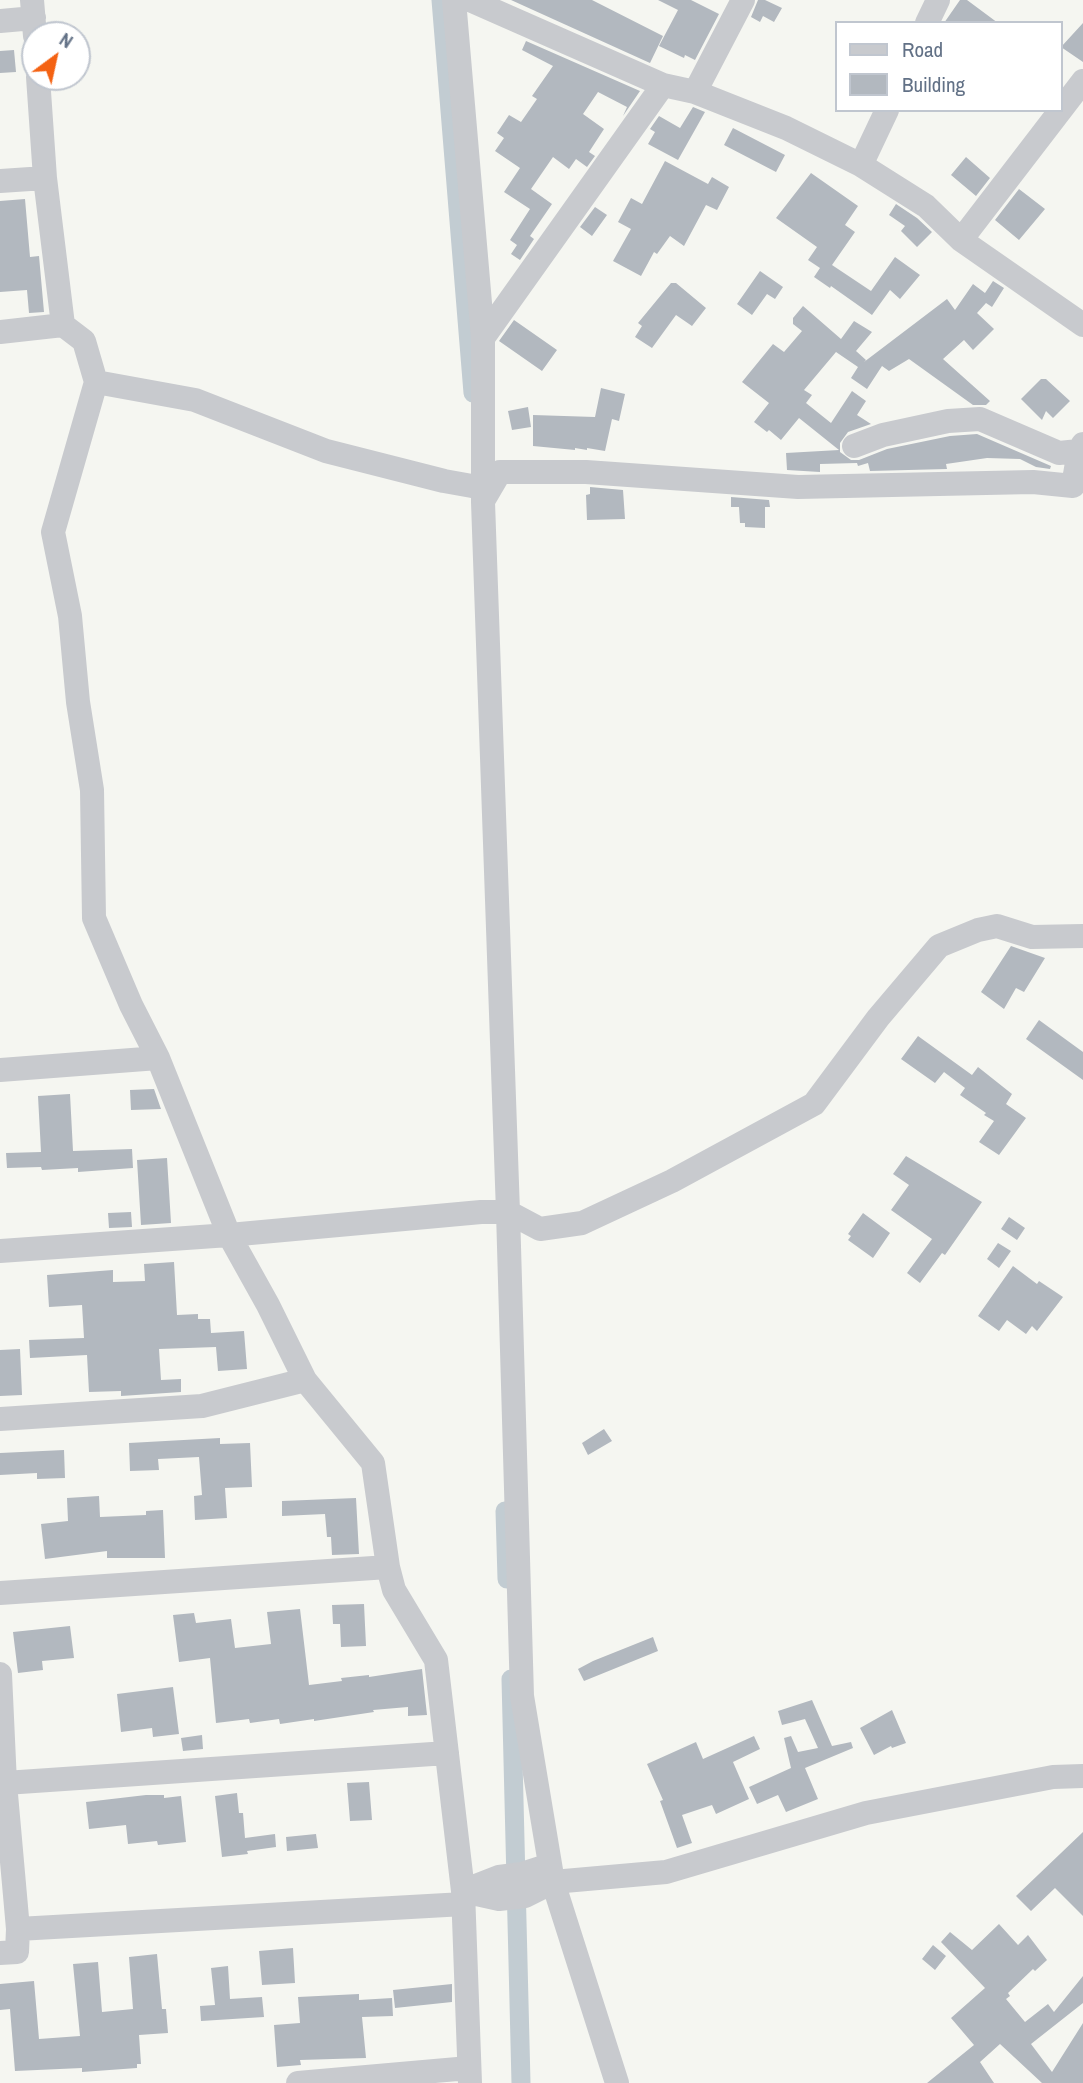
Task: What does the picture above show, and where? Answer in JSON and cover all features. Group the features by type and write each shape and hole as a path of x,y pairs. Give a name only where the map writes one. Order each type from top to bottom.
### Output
{"street":[{"path":"454,0 483,338 477,494 508,1212 522,1696 551,1873 617,2083"},
{"path":"470,0 663,85 695,92 786,128 861,165 926,205 961,240 1083,325"},
{"path":"695,92 743,0"},
{"path":"928,21 938,0"},
{"path":"0,21 34,18"},
{"path":"1062,108 1083,81"},
{"path":"483,338 663,85"},
{"path":"39,91 45,178 63,325"},
{"path":"861,165 886,112"},
{"path":"961,240 1059,112"},
{"path":"0,181 45,178"},
{"path":"0,332 63,325 84,341 96,382 53,532 70,616 78,702 92,790 94,918 131,1005 158,1058 229,1235 268,1305 304,1380 373,1463 388,1567 394,1590 436,1660 463,1897 469,2075 298,2083"},
{"path":"96,382 195,400 326,451 444,481 477,494"},
{"path":"477,494 500,472 586,472 799,487 1033,482 1073,486 1081,448 1059,453 979,419 948,421 883,435 854,446"},
{"path":"0,1251 229,1235 481,1212 508,1212 540,1229 582,1223 672,1181 814,1104 878,1018 939,946 997,926 1032,937 1083,936"},
{"path":"0,1070 158,1058"},
{"path":"0,1419 202,1406 304,1380"},
{"path":"0,1593 388,1567"},
{"path":"0,1674 5,1783 18,1929 17,1952 0,1953"},
{"path":"5,1783 447,1753"},
{"path":"18,1929 463,1897 551,1873 666,1871 866,1813 1053,1777 1083,1776"}],"building":[{"path":"511,0 592,0 663,36 650,63"},
{"path":"658,0 691,0 719,14 695,60 685,55 684,58 659,46 678,10"},
{"path":"758,0 765,0 782,8 774,22 763,16 760,22 751,17"},
{"path":"960,0 967,0 995,21 945,21"},
{"path":"1083,23 1083,62 1062,46"},
{"path":"526,41 640,91 623,116 627,107 598,92 583,114 604,129 589,152 595,156 587,167 576,159 569,169 553,157 531,189 552,204 530,236 534,239 520,260 511,254 517,245 510,240 530,209 504,192 520,168 495,151 504,138 497,133 509,115 521,122 537,99 532,96 553,66 522,50"},
{"path":"14,50 16,72 0,73 0,51"},
{"path":"693,107 705,112 678,160 648,144 655,132 650,129 659,116 680,128"},
{"path":"733,128 785,155 776,172 724,145"},
{"path":"966,157 990,178 976,196 951,175"},
{"path":"665,161 708,184 712,177 729,187 717,210 706,205 684,246 670,236 657,254 654,252 641,276 613,261 631,229 618,222 631,198 642,204"},
{"path":"811,173 858,206 845,225 855,232 832,265 871,291 895,257 920,275 900,299 890,290 872,315 814,277 820,268 808,260 817,247 776,218"},
{"path":"1019,189 1045,209 1019,240 995,220"},
{"path":"25,199 30,257 39,256 44,312 29,313 27,290 0,292 0,201"},
{"path":"896,204 932,232 917,247 901,231 905,226 889,215"},
{"path":"595,207 607,215 592,236 580,227"},
{"path":"760,271 783,287 775,299 767,294 752,315 737,304"},
{"path":"993,281 1004,288 992,307 986,303 977,313 994,329 973,350 964,340 943,359 990,401 986,405 973,405 909,359 889,371 882,366 867,389 851,378 858,367 836,352 804,390 812,395 806,403 831,423 852,391 866,401 857,415 871,424 848,432 840,443 840,452 851,460 859,460 887,449 950,436 977,434 1051,466 1050,469 1036,467 1020,459 987,458 946,464 947,469 870,471 868,463 858,466 857,463 820,464 820,472 787,470 786,453 839,450 799,418 781,440 769,430 767,432 754,422 769,403 742,382 773,344 784,352 802,331 793,324 793,318 803,306 841,339 854,321 872,332 856,351 866,360 864,362 947,299 955,310 973,284 985,293"},
{"path":"671,283 676,283 706,308 692,326 676,315 652,348 635,337 642,326 638,323"},
{"path":"514,320 557,350 542,371 499,341"},
{"path":"1041,379 1046,379 1070,401 1053,418 1046,411 1042,420 1021,399"},
{"path":"601,388 625,394 619,421 612,419 605,451 533,446 533,415 595,417"},
{"path":"528,407 531,427 512,430 508,411"},
{"path":"590,487 623,490 625,519 587,520 586,495 590,494"},
{"path":"731,497 769,500 770,507 765,507 765,528 745,527 745,523 740,523 739,507 731,507"},
{"path":"1011,946 1045,958 1024,992 1016,988 1004,1009 981,992"},
{"path":"1039,1020 1083,1052 1083,1080 1026,1039"},
{"path":"918,1036 972,1075 978,1067 1012,1094 1006,1104 1026,1118 999,1155 979,1142 994,1121 960,1095 965,1088 944,1072 935,1083 901,1059"},
{"path":"154,1089 161,1109 131,1110 130,1090"},
{"path":"70,1094 73,1151 132,1149 133,1168 78,1172 78,1168 7,1168 6,1153 41,1152 38,1096"},
{"path":"906,1156 982,1202 945,1255 942,1253 920,1283 907,1273 932,1239 891,1210 909,1185 893,1174"},
{"path":"167,1158 171,1223 141,1225 137,1160"},
{"path":"131,1212 132,1227 109,1228 108,1213"},
{"path":"863,1213 890,1233 873,1258 848,1240 851,1236 848,1234"},
{"path":"1009,1217 1025,1228 1017,1240 1001,1229"},
{"path":"998,1243 1011,1251 999,1268 987,1259"},
{"path":"174,1262 177,1315 198,1314 198,1319 210,1319 211,1333 244,1331 247,1369 218,1371 216,1347 159,1349 161,1380 181,1379 181,1392 121,1396 121,1391 89,1392 87,1355 30,1358 29,1340 84,1338 82,1305 49,1307 47,1275 113,1270 113,1282 145,1281 144,1264"},
{"path":"1013,1266 1037,1284 1039,1281 1063,1297 1037,1331 1032,1326 1026,1334 1007,1320 999,1331 978,1316"},
{"path":"20,1349 22,1395 0,1396 0,1350"},
{"path":"604,1429 612,1441 588,1455 582,1443"},
{"path":"220,1438 220,1444 250,1443 252,1487 225,1488 227,1518 195,1520 194,1496 202,1495 199,1457 158,1459 159,1470 130,1471 129,1443"},
{"path":"64,1450 65,1478 37,1479 37,1473 0,1475 0,1453"},
{"path":"99,1496 100,1517 146,1515 146,1511 163,1510 165,1558 107,1558 107,1551 45,1559 41,1524 68,1521 67,1498"},
{"path":"356,1498 359,1554 332,1555 325,1514 282,1516 282,1501"},
{"path":"364,1604 366,1646 341,1647 340,1624 333,1624 332,1605"},
{"path":"300,1609 309,1685 342,1681 341,1678 422,1669 427,1715 408,1716 408,1707 280,1724 279,1719 250,1723 249,1719 216,1723 210,1658 179,1662 173,1615 194,1613 196,1623 231,1619 235,1648 271,1644 267,1612"},
{"path":"70,1626 74,1658 42,1661 43,1670 18,1673 13,1632"},
{"path":"653,1637 658,1651 584,1681 578,1669"},
{"path":"173,1687 179,1734 153,1737 152,1728 121,1732 117,1694"},
{"path":"812,1700 832,1746 851,1742 853,1748 805,1768 818,1799 786,1812 778,1795 757,1804 749,1787 791,1768 784,1738 791,1736 798,1752 818,1748 805,1719 782,1725 778,1711"},
{"path":"892,1710 906,1743 892,1748 891,1746 874,1755 860,1728"},
{"path":"202,1735 203,1749 183,1751 181,1738"},
{"path":"754,1736 760,1749 733,1762 749,1799 716,1814 712,1805 682,1815 692,1843 677,1848 660,1801 663,1800 647,1764 696,1742 703,1759"},
{"path":"369,1782 372,1820 350,1821 347,1783"},
{"path":"237,1793 239,1813 243,1813 245,1838 275,1834 276,1847 222,1857 215,1796"},
{"path":"164,1795 164,1798 181,1796 186,1842 128,1844 126,1825 89,1829 86,1802"},
{"path":"1083,1832 1083,1916 1055,1888 1031,1911 1016,1896"},
{"path":"316,1834 318,1848 287,1851 286,1837"},
{"path":"999,1924 1018,1945 1028,1935 1047,1960 1035,1971 1033,1969 1008,1993 1010,1996 1006,1999 1025,2022 1048,2004 1054,2012 1083,1976 1083,2003 1031,2044 1052,2072 1083,2023 1083,2083 1042,2083 1000,2044 980,2062 994,2083 927,2083 974,2045 951,2018 985,1988 941,1942 950,1932 972,1950"},
{"path":"933,1945 946,1956 935,1970 922,1959"},
{"path":"293,1948 295,1983 262,1985 259,1951"},
{"path":"157,1954 162,2009 166,2009 168,2033 139,2035 141,2064 137,2064 137,2068 82,2072 82,2068 15,2071 10,2009 0,2010 0,1984 34,1981 39,2039 80,2036 73,1964 98,1962 102,2012 133,2009 129,1957"},
{"path":"228,1966 230,1999 262,1997 264,2017 201,2021 200,2006 215,2005 211,1968"},
{"path":"452,1984 452,2002 395,2008 393,1990"},
{"path":"359,1994 359,2000 392,1998 393,2016 362,2017 366,2058 300,2060 301,2065 277,2067 274,2025 300,2023 298,1997"}],"waterway":[{"path":"441,0 473,393"},
{"path":"505,1511 507,1579"},
{"path":"511,1679 521,2083"}]}
